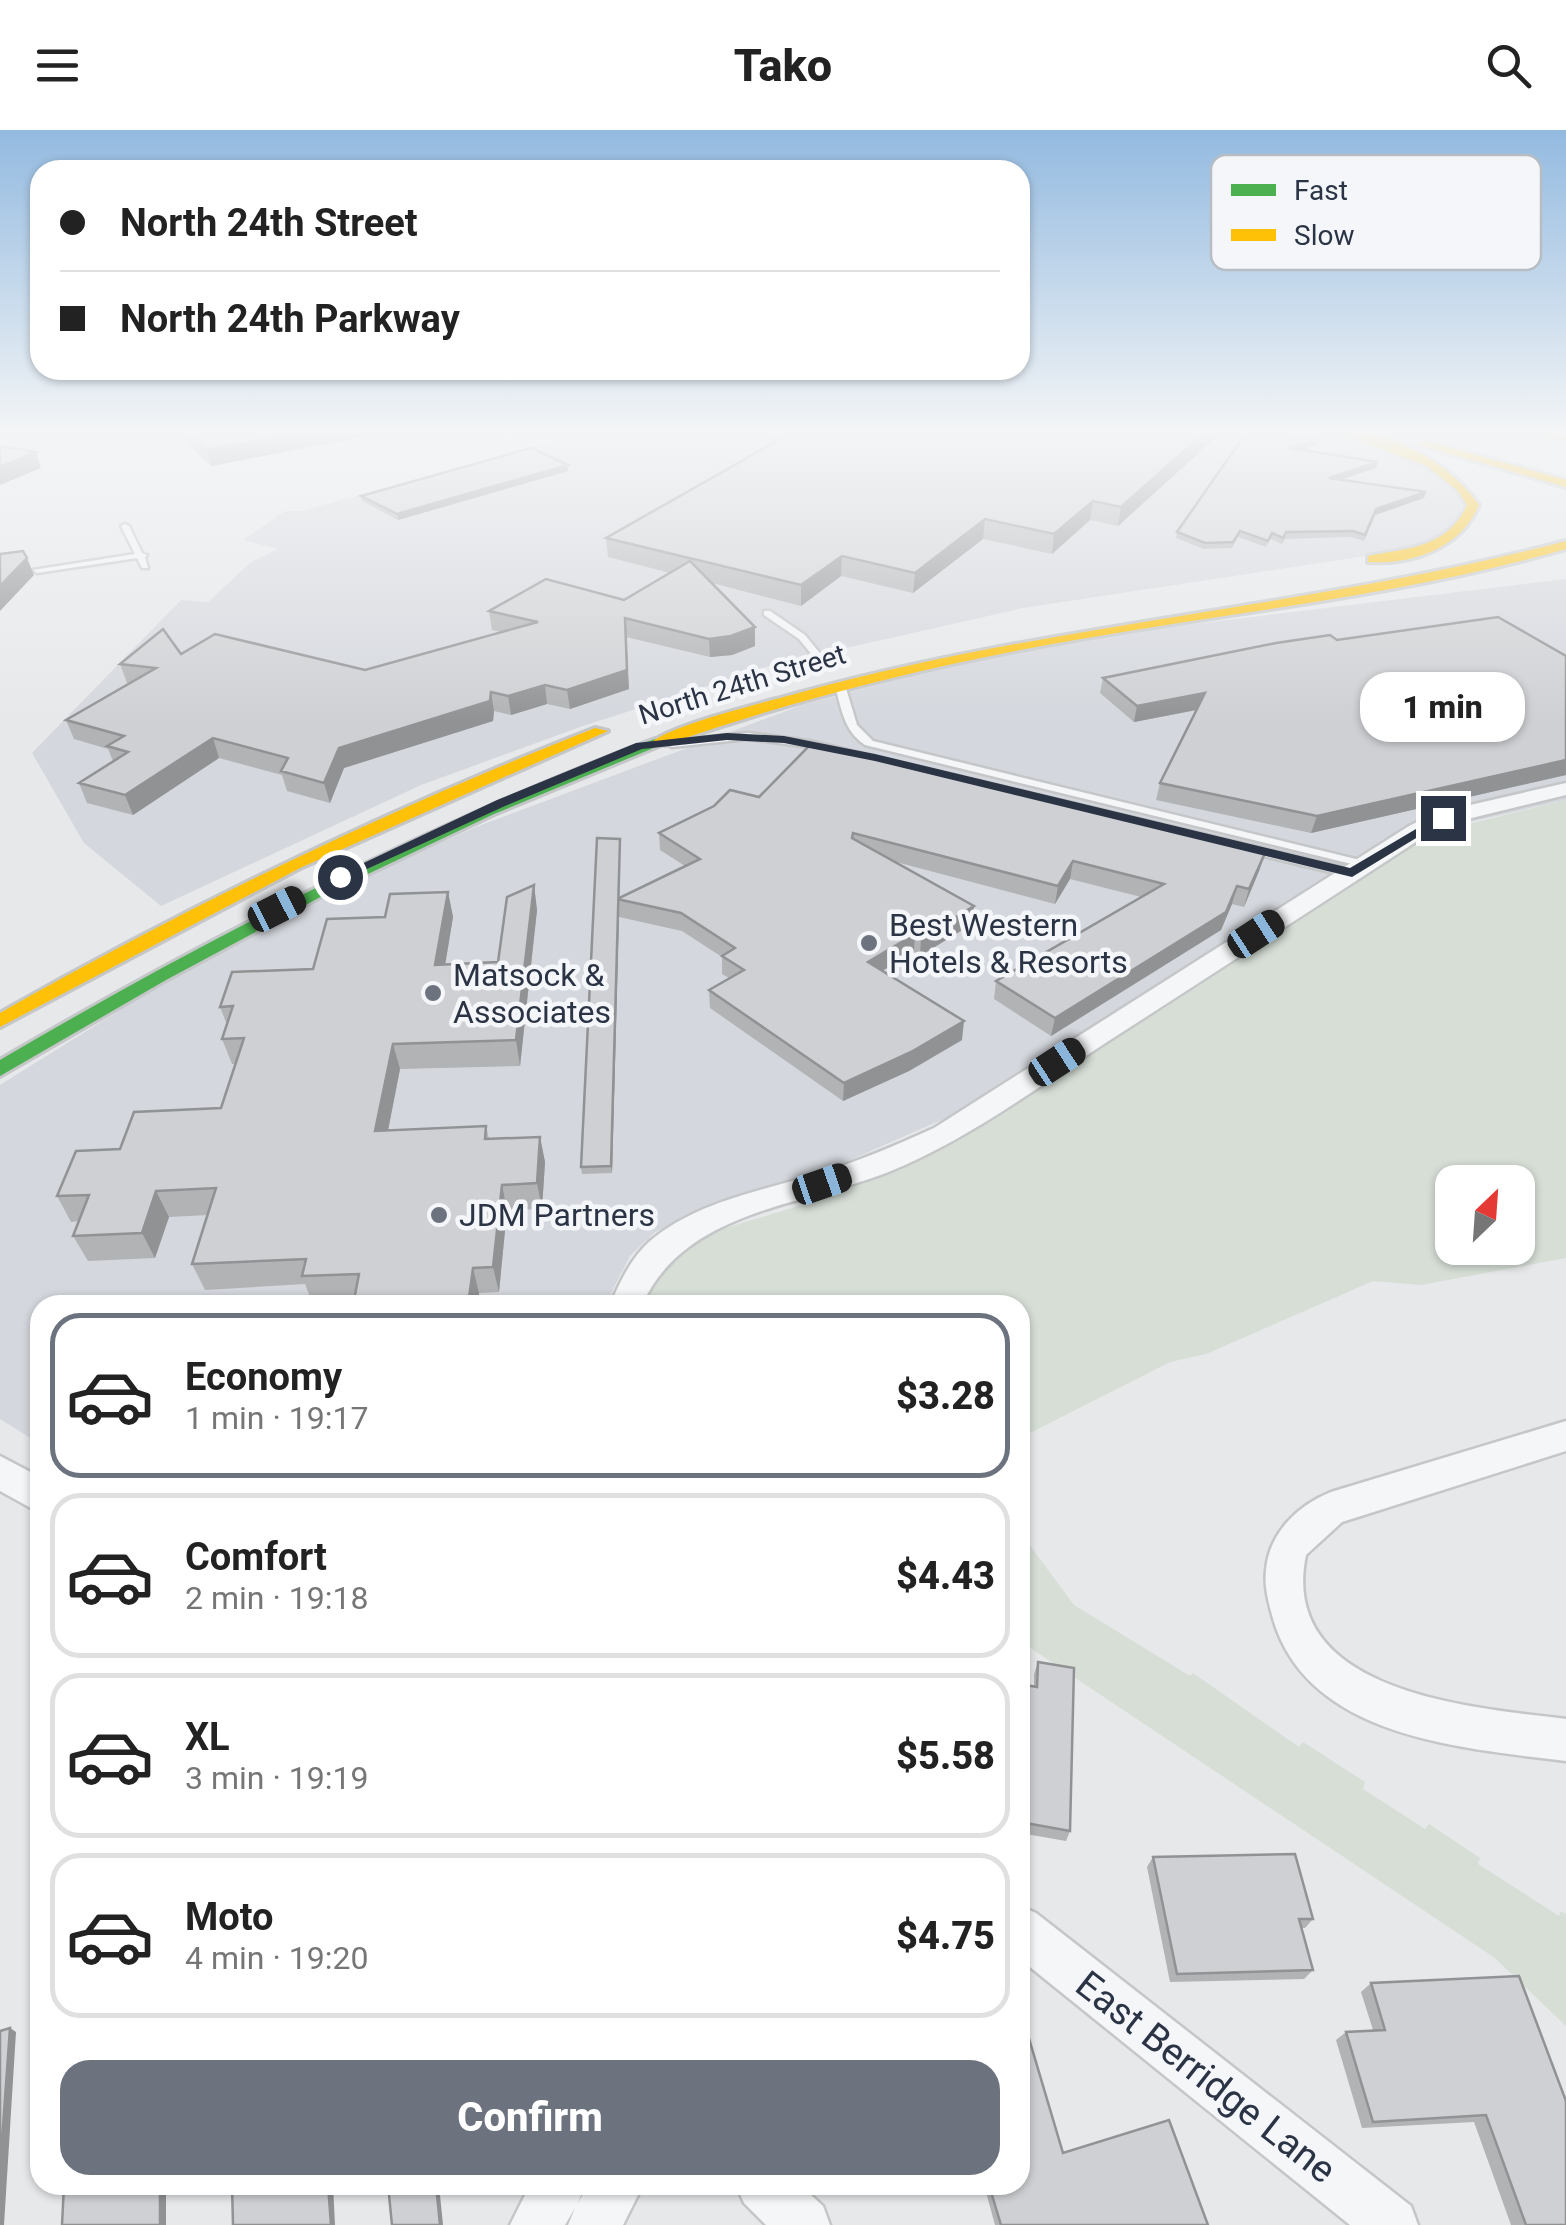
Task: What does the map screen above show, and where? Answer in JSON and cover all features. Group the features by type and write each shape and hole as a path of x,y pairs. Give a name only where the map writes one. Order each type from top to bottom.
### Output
{"main road":[{"path":"1354,562 1410,553 1443,542 1463,528"},
{"path":"1302,577 1476,551 1546,528"},
{"name":"North 24th Street","path":"0,1069 136,987 340,877 501,803 674,733 898,671 1060,638 1482,568 1566,545"},
{"path":"1242,610 1540,577"},
{"name":"North 24th Street","path":"877,652 962,633"},
{"path":"674,733 783,690 833,662"},
{"name":"North 24th Street","path":"793,672 833,662 898,671"},
{"name":"North 24th Street","path":"0,1021 267,874 450,790 623,722"}],"street":[{"path":"630,1295 640,1272 670,1239 737,1207 884,1163 944,1134 1443,818 1566,790"},
{"path":"1566,1436 1331,1509 1305,1527 1286,1548 1283,1574 1288,1611 1306,1650 1339,1681 1396,1712 1469,1728 1566,1740"},
{"path":"0,1472 30,1491"},
{"name":"East Berridge Lane","path":"1030,1937 1392,2225"},
{"path":"536,2225 552,2195"},
{"path":"594,2225 610,2195"},
{"path":"772,2195 804,2225"}],"lane":[{"path":"37,570 144,561 126,528"},
{"path":"767,614 833,662"},
{"path":"840,685 850,726 857,737 869,743 1358,869"},
{"path":"643,744 748,736 784,739 1358,869"}],"shaded area":[{"path":"261,528 1452,528 1428,543 1399,551 1023,608 779,663 583,726 421,785 161,906 84,843 32,753 181,600 208,602 251,562 278,549 243,540"},
{"path":"1566,579 1566,800 1461,824 1362,876 1048,1085 939,1121 841,1164 727,1198 655,1232 630,1256 611,1295 30,1295 30,1438 0,1419 0,1085 160,985 376,872 476,827 802,705 949,666 1143,630"},
{"path":"1566,800 1566,1258 1535,1264 1535,1165 1435,1165 1435,1265 1528,1265 1421,1285 1373,1281 1206,1354 1170,1362 1030,1433 1030,1295 646,1295 657,1278 709,1233 832,1196 955,1143 1428,834"},
{"path":"1030,1546 1074,1605 1190,1676 1193,1673 1299,1747 1303,1742 1365,1782 1363,1789 1425,1829 1429,1824 1480,1858 1478,1864 1559,1916 1561,1911 1566,1914 1566,2026 1495,1958 1030,1648"}],"building":[{"path":"624,528 974,528 915,573 842,556 801,585 606,538"},
{"path":"1025,528 1061,528 1054,534"},
{"path":"1180,528 1368,528 1365,535 1353,531 1286,532 1283,538 1272,533 1268,541 1240,531 1233,542 1205,543 1177,532"},
{"path":"23,551 27,558 0,586 0,554"},
{"path":"690,561 755,627 709,639 625,618 627,670 567,690 545,685 508,696 491,692 490,701 339,748 324,783 281,771 288,758 213,738 125,795 79,783 128,752 107,746 124,736 66,720 156,668 120,664 163,629 181,654 215,634 365,670 538,622 489,611 546,579 624,600"},
{"path":"1498,617 1566,656 1566,760 1317,816 1160,783 1205,693 1137,706 1103,678 1276,643 1330,635 1337,640"},
{"path":"811,744 1265,853 1249,889 1237,886 1226,912 1055,1018 996,981 1164,884 1073,861 1058,886 853,833 852,838 974,906 921,938 915,934 868,962 964,1021 911,1052 844,1083 709,990 744,970 722,956 735,948 681,913 617,899 700,859 659,833 714,806 730,790 759,797"},
{"path":"597,838 620,839 611,1166 581,1167"},
{"path":"534,885 516,1040 393,1044 375,1131 486,1126 485,1139 540,1137 537,1183 502,1185 493,1267 473,1268 469,1295 355,1295 359,1274 302,1276 306,1259 192,1264 216,1188 156,1191 142,1233 73,1236 89,1195 57,1196 76,1151 120,1149 134,1112 221,1108 244,1038 222,1039 233,1006 220,1007 232,972 313,969 327,919 385,917 390,894 448,892 435,965 498,962 507,897"},
{"path":"1038,1662 1074,1668 1070,1831 1030,1824 1030,1686 1037,1687"},
{"path":"1295,1854 1313,1919 1299,1919 1313,1970 1177,1974 1153,1857"},
{"path":"1519,1976 1566,2101 1566,2225 1526,2225 1486,2115 1373,2122 1346,2032 1385,2030 1371,1983"},
{"path":"10,2028 0,2169 0,2031"},
{"path":"1030,2042 1063,2153 1169,2120 1208,2225 1001,2225 992,2195 1030,2195"},
{"path":"64,2195 160,2195 160,2225 62,2225"},
{"path":"232,2195 329,2195 331,2225 233,2225"},
{"path":"389,2195 437,2195 440,2225 392,2225"}],"traffic: fast":[{"path":"0,1069 159,976 322,889 488,811 660,742"}],"traffic: slow":[{"path":"1372,559 1433,547 1461,528"},
{"path":"660,742 777,703 957,658 1408,583 1566,545"},
{"path":"0,1021 294,864 445,794 600,731"}],"place":[{"name":"Best Western Hotels & Resorts","path":"869,943"},
{"name":"Matsock & Associates","path":"433,993"},
{"name":"JDM Partners","path":"439,1215"}],"route":[{"path":"340,877 501,803 643,744 665,745 727,736 784,739 875,758 1352,873 1443,818"}]}
